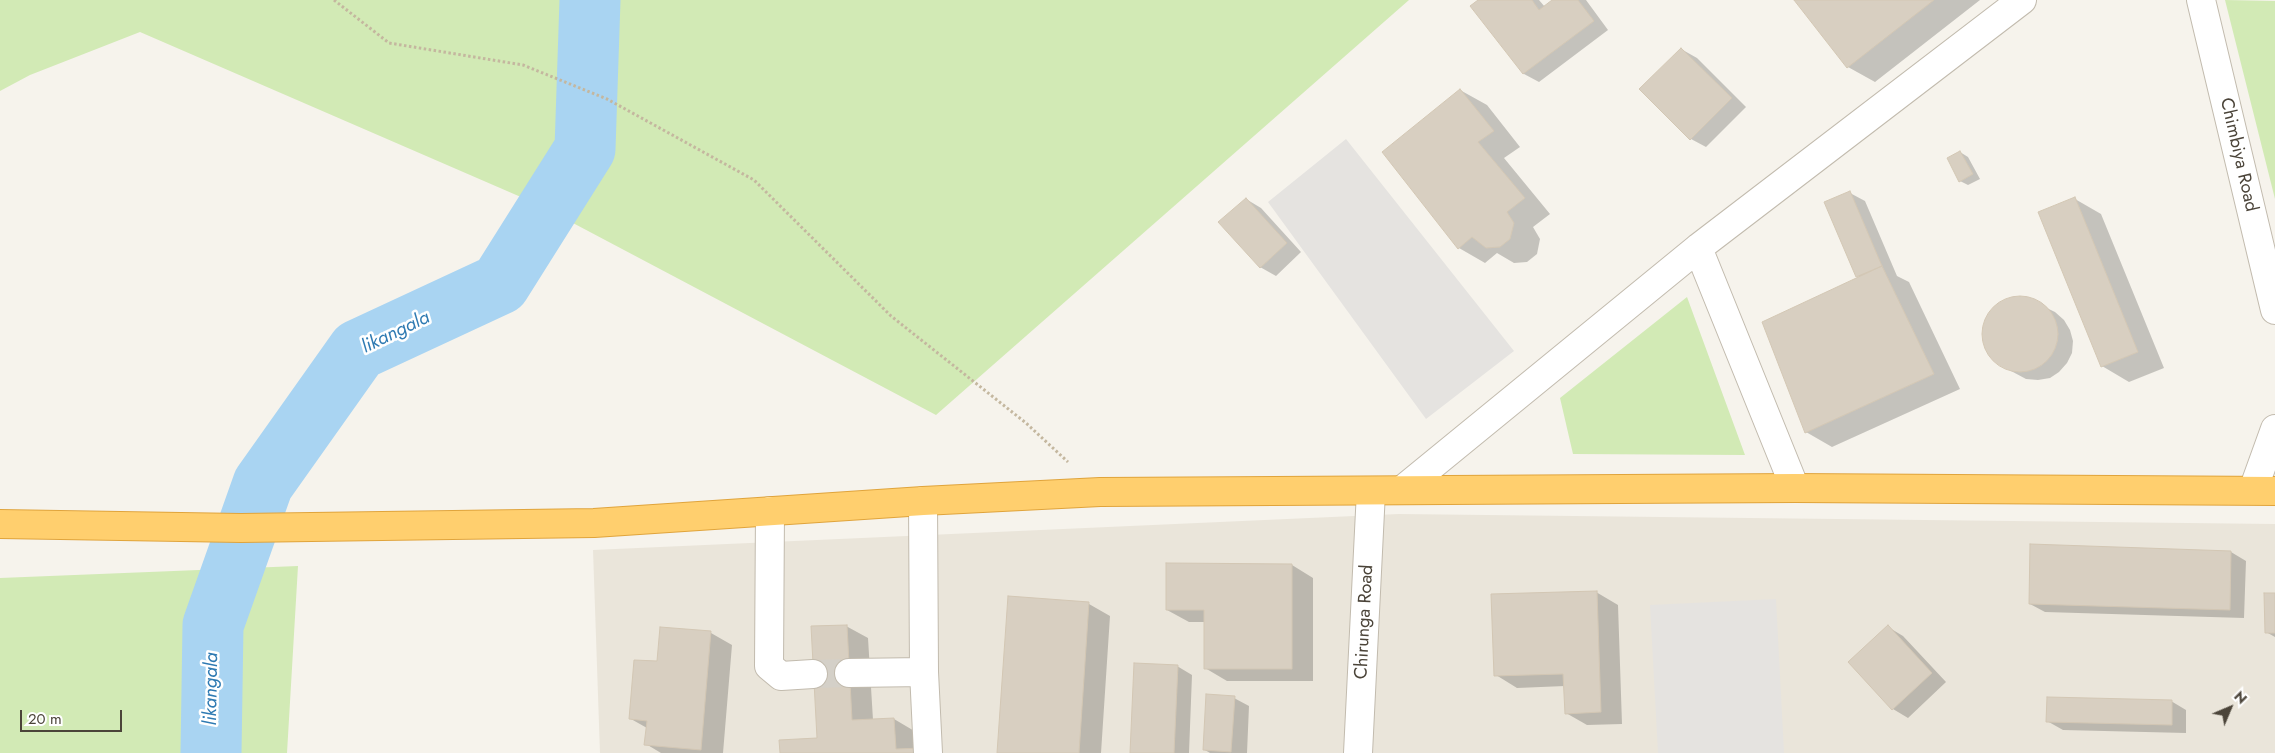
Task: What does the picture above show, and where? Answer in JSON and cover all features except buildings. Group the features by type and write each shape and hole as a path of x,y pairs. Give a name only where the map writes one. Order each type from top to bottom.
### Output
{"highway":[{"path":"0,524 241,528 594,523 923,501 1100,492 1795,488 2264,491"}],"street":[{"path":"1402,490 1698,248 2022,0"},
{"name":"Chimbiya Road","path":"2201,0 2275,310"},
{"path":"1698,248 1795,488"},
{"path":"2264,491 2275,429"},
{"name":"Chirunga Road","path":"1358,753 1371,491"},
{"path":"923,501 924,672 928,753"},
{"path":"770,511 769,666 781,676 813,674"},
{"path":"849,673 924,672"}],"path":[{"path":"334,0 389,43 523,65 607,99 754,180 891,316 1026,423 1100,492"}],"shaded area":[{"path":"1346,139 1514,351 1426,419 1268,202"},
{"path":"1399,514 2275,524 2275,753 600,753 593,550"},
{"path":"1776,599 1784,753 1658,753 1650,605"}],"green space":[{"path":"0,0 1409,0 936,415 537,204 140,32 30,75 0,91"},
{"path":"2225,0 2275,1 2275,199"},
{"path":"1687,297 1745,455 1573,454 1560,398"},
{"path":"298,566 287,753 0,753 0,578"}],"waterway":[{"name":"likangala","path":"211,753 213,625 263,484 358,350 500,284 585,149 590,0"}],"tunnel":[{"path":"813,674 849,673"}]}
